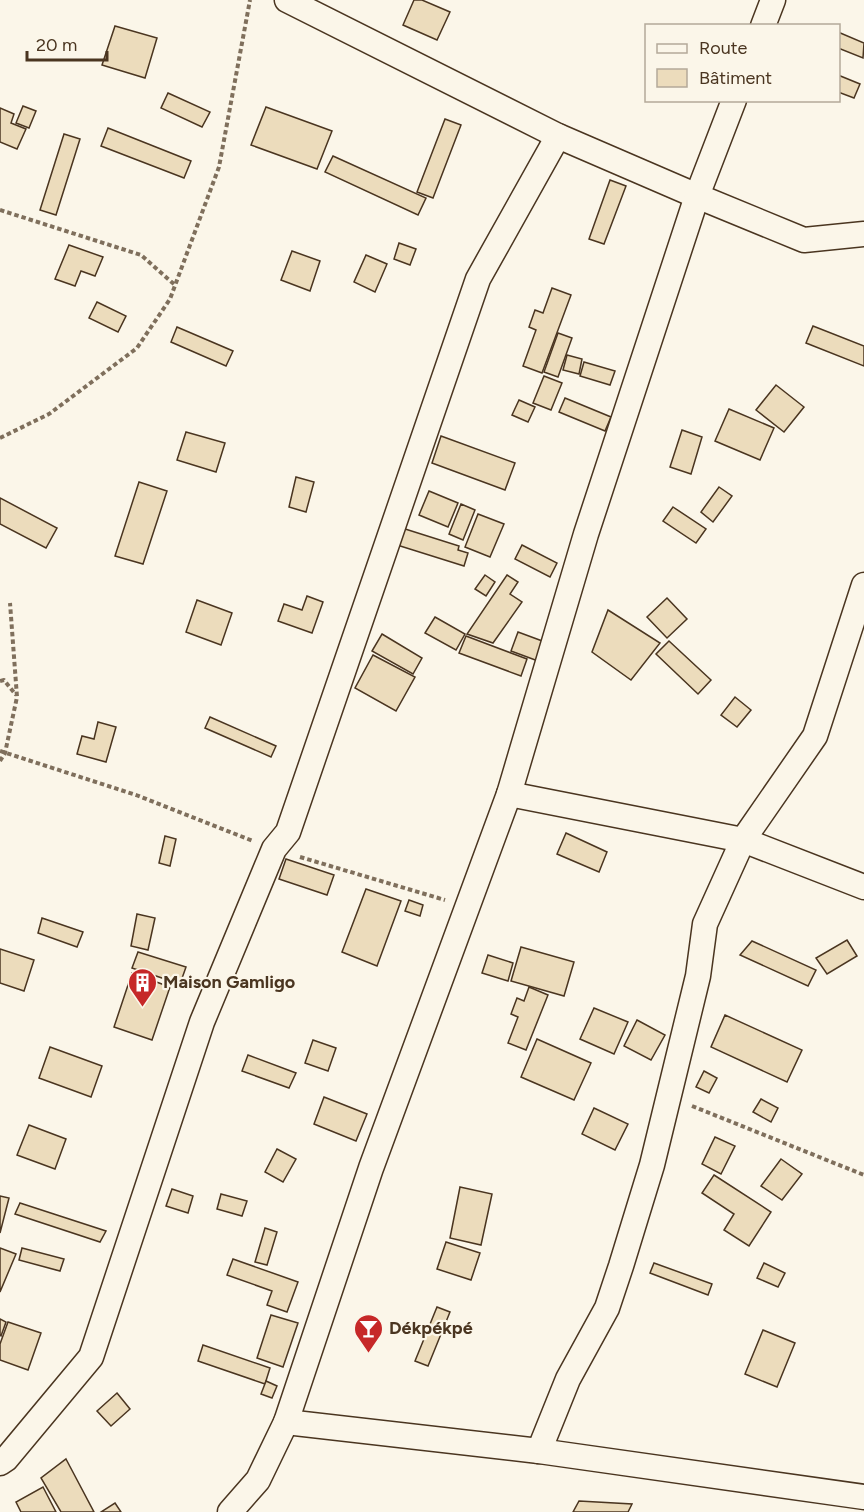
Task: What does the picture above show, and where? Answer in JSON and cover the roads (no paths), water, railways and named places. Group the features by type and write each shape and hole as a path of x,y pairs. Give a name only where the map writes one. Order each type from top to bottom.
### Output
{"street":[{"path":"287,0 558,136 804,240 864,234"},
{"path":"764,24 773,0"},
{"path":"230,1512 258,1480 285,1422 371,1168 509,794 586,534 697,196 733,102"},
{"path":"0,1463 6,1459 91,1357 202,1022 274,849 288,832 478,279 558,136"},
{"path":"539,1451 568,1379 607,1308 652,1165 698,976 705,924 742,840 815,736 864,585"},
{"path":"509,794 742,840 864,887"},
{"path":"285,1422 539,1451 864,1497"}],"place":[{"name":"Maison Gamligo","path":"142,1008"},
{"name":"Dékpékpé","path":"368,1354"}]}
